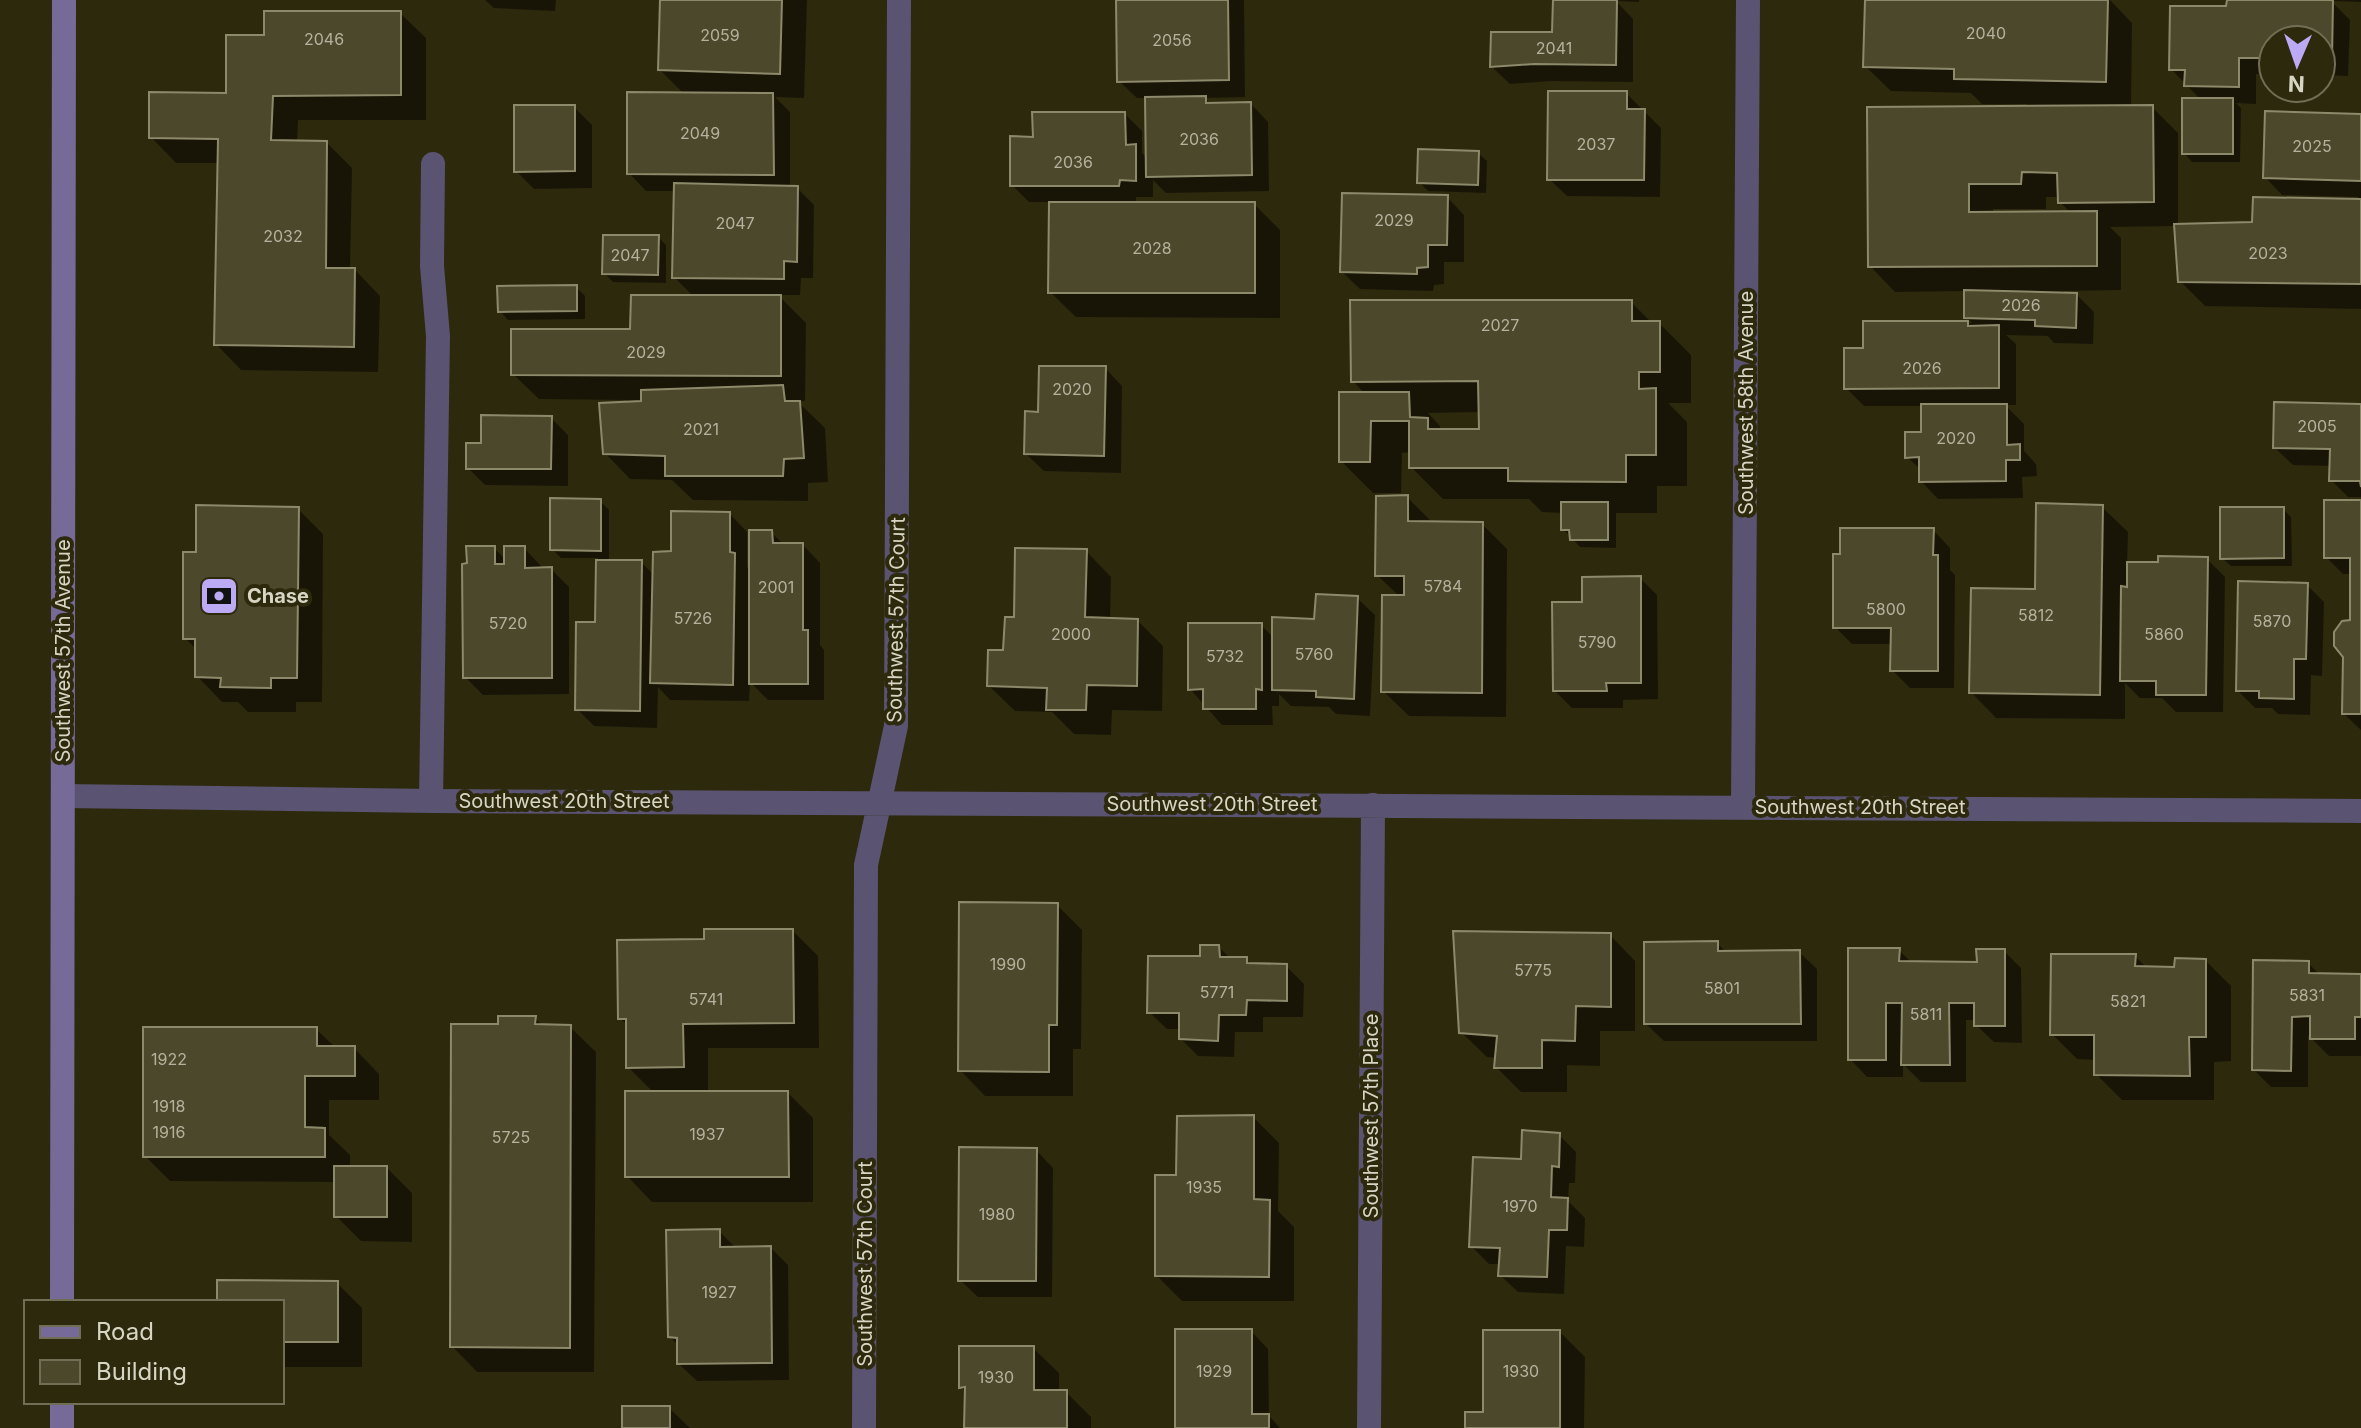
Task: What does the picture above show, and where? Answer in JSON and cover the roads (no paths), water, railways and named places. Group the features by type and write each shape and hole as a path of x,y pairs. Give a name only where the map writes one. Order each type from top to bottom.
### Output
{"main road":[{"name":"Southwest 57th Avenue","path":"62,1300 64,0"},
{"path":"62,1404 62,1428"}],"street":[{"name":"Southwest 57th Court","path":"864,1428 866,865 896,726 899,0"},
{"name":"Southwest 58th Avenue","path":"1743,806 1748,0"},
{"path":"431,801 438,336 432,266 433,164"},
{"name":"Southwest 20th Street","path":"63,796 431,801 2361,811"},
{"name":"Southwest 57th Place","path":"1369,1428 1373,805"}],"place":[{"name":"Chase","path":"219,596"}]}
